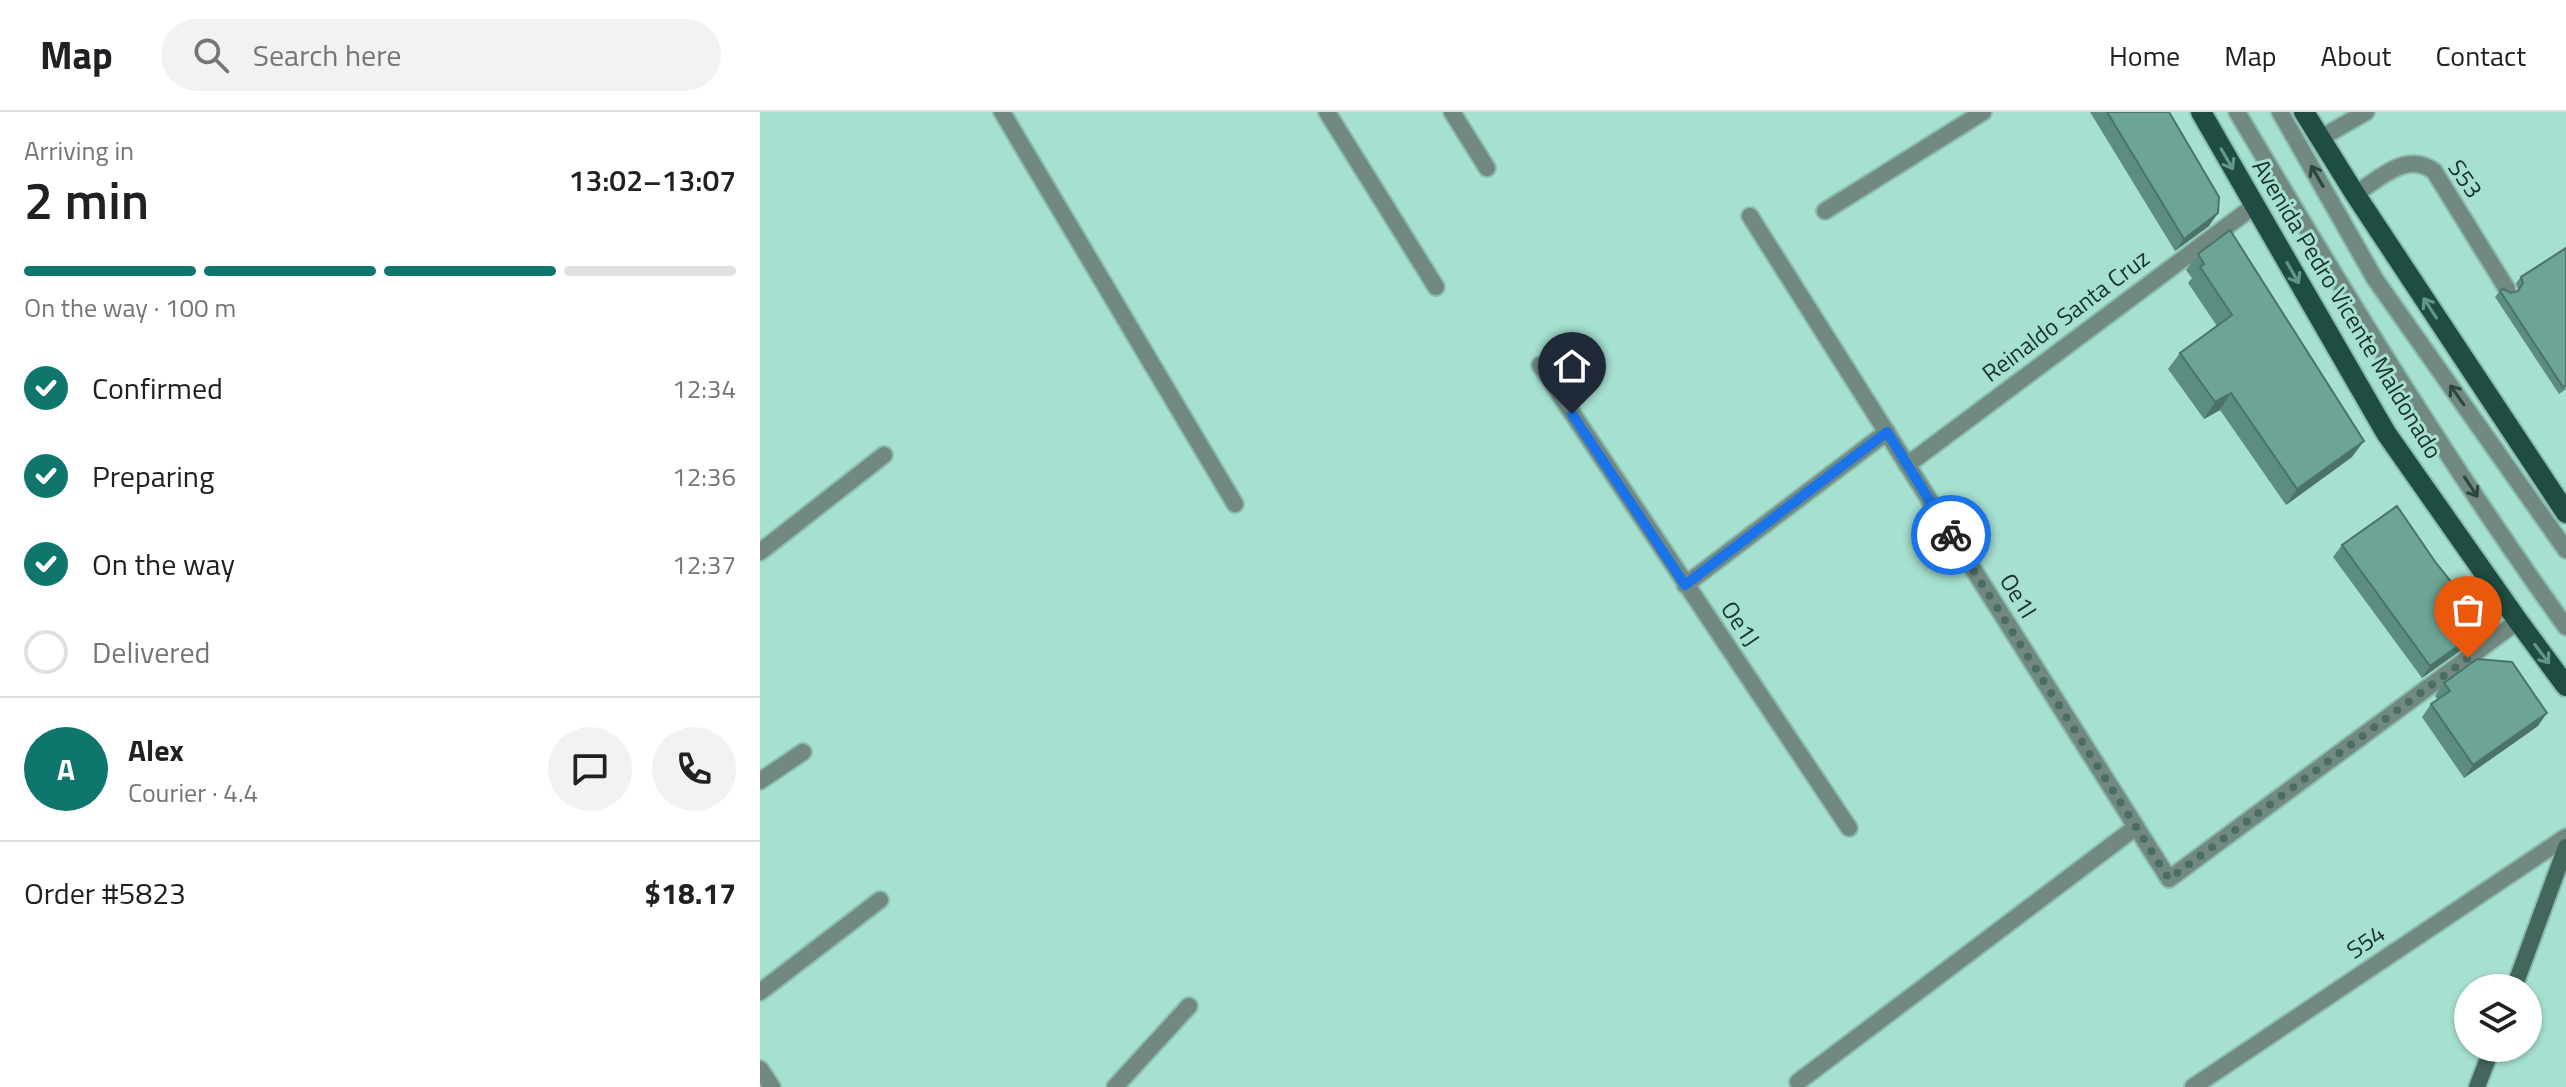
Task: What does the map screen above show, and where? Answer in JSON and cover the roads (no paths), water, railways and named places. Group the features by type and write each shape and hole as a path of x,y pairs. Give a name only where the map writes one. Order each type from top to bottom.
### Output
{"main road":[{"name":"Avenida Pedro Vicente Maldonado","path":"2201,112 2386,433 2566,686"},
{"path":"2304,112 2566,513"},
{"path":"2519,974 2566,847"},
{"path":"2477,1087 2487,1062"}],"street":[{"path":"1002,112 1235,504"},
{"path":"1327,112 1436,287"},
{"path":"1452,112 1487,168"},
{"path":"1825,211 1983,112"},
{"path":"2237,112 2331,270 2523,568 2566,627"},
{"path":"2280,112 2375,279 2566,550"},
{"path":"2319,139 2366,112"},
{"name":"S53","path":"2355,194 2406,163 2422,162 2434,171 2507,289"},
{"name":"Reinaldo Santa Cruz","path":"1907,465 2254,206"},
{"name":"Oe1I","path":"1750,216 2169,879 2518,621"},
{"name":"Oe1J","path":"1540,365 1849,828"},
{"path":"1685,585 1887,432"},
{"path":"760,552 884,455"},
{"path":"760,781 803,752"},
{"path":"1798,1082 2136,827"},
{"name":"S54","path":"2193,1087 2566,837"},
{"path":"760,992 880,900"},
{"path":"1115,1087 1189,1006"},
{"path":"760,1069 772,1087"}]}
